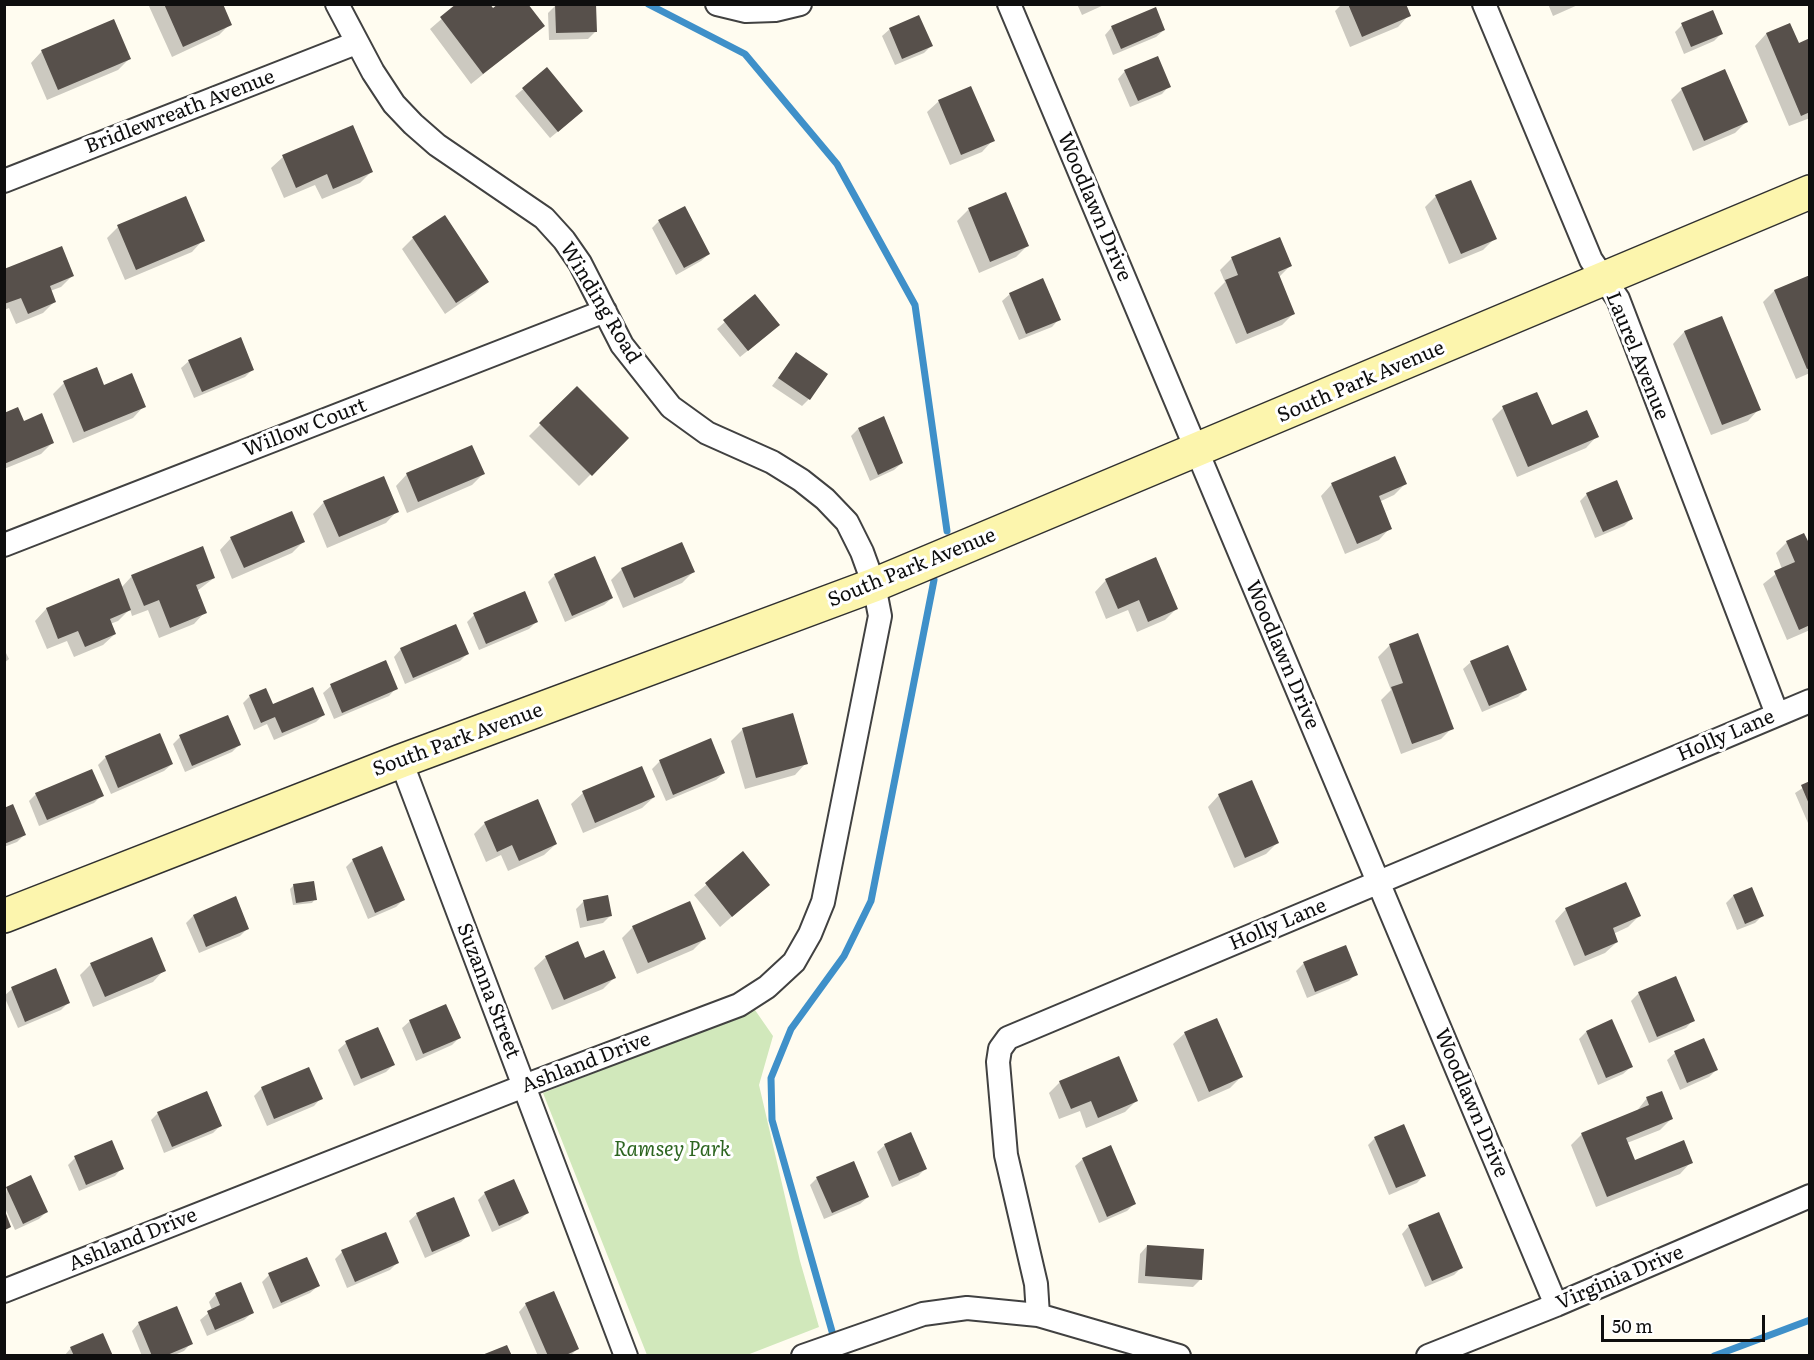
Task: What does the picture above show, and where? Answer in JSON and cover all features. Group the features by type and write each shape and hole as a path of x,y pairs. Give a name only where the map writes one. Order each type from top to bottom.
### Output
{"street":[{"name":"Winding Road","path":"336,4 356,43 394,104 413,124 437,145 544,218 557,233 580,263 622,345 672,407 707,433 771,462 825,499 847,522 862,552 874,585"},
{"path":"717,4 746,11 775,10 800,4"},
{"name":"Woodlawn Drive","path":"1009,4 1556,1305"},
{"name":"Laurel Avenue","path":"1484,4 1591,260 1617,299 1777,714"},
{"name":"Bridlewreath Avenue","path":"4,181 356,43"},
{"name":"South Park Avenue","path":"4,916 401,761 874,585 1196,452 1809,192"},
{"name":"Willow Court","path":"4,545 605,311"},
{"name":"Ashland Drive","path":"4,1291 524,1086 739,1005 767,987 794,962 810,934 823,902 880,616 874,585"},
{"name":"Holly Lane","path":"1038,1315 1036,1284 1006,1155 998,1062 1004,1043 1013,1035 1809,701"},
{"name":"Suzanna Street","path":"401,761 626,1356"},
{"name":"Virginia Drive","path":"1428,1356 1556,1305 1809,1196"},
{"path":"803,1356 945,1309 998,1310 1038,1315 1179,1356"}],"green space":[{"name":"Ramsey Park","path":"755,1010 773,1036 759,1085 800,1261 819,1327 747,1355 647,1355 543,1093"}],"building":[{"path":"164,4 223,4 232,25 183,47"},
{"path":"456,4 490,4 493,8 498,4 528,4 545,26 483,74 440,17"},
{"path":"555,4 596,4 597,32 556,33"},
{"path":"1348,4 1406,4 1411,16 1362,37"},
{"path":"1156,7 1165,30 1121,49 1111,26"},
{"path":"1713,10 1723,34 1691,47 1681,23"},
{"path":"919,15 933,46 902,59 889,28"},
{"path":"114,19 131,59 58,90 41,50"},
{"path":"1790,23 1799,43 1810,38 1810,112 1801,116 1766,33"},
{"path":"1158,56 1171,87 1138,101 1124,70"},
{"path":"547,67 583,111 558,132 522,88"},
{"path":"1725,69 1748,122 1704,141 1681,88"},
{"path":"971,86 995,141 961,155 938,100"},
{"path":"353,125 373,172 333,189 327,174 296,188 282,155"},
{"path":"1471,180 1497,239 1461,254 1435,195"},
{"path":"1006,192 1029,246 990,262 968,208"},
{"path":"186,196 205,241 136,270 117,225"},
{"path":"685,206 710,254 684,268 658,220"},
{"path":"445,215 489,282 456,303 412,237"},
{"path":"1280,237 1292,266 1278,272 1295,314 1247,334 1225,280 1238,275 1231,257"},
{"path":"62,246 74,276 50,286 56,302 28,314 21,298 4,304 4,269"},
{"path":"1810,275 1810,368 1807,369 1774,290"},
{"path":"1043,278 1061,320 1026,334 1009,293"},
{"path":"755,294 780,325 748,351 723,320"},
{"path":"1722,316 1761,410 1722,425 1684,331"},
{"path":"241,337 254,370 202,392 188,360"},
{"path":"796,352 828,374 810,400 778,378"},
{"path":"97,367 104,385 132,373 146,407 84,432 63,381"},
{"path":"577,386 629,438 592,476 539,423"},
{"path":"1537,392 1552,425 1587,410 1599,437 1528,467 1502,406"},
{"path":"18,407 24,421 42,413 54,443 4,464 4,413"},
{"path":"884,416 903,463 878,475 858,428"},
{"path":"472,445 485,474 418,502 406,473"},
{"path":"1395,456 1407,484 1379,496 1392,529 1357,544 1331,483"},
{"path":"384,476 399,512 339,537 323,501"},
{"path":"1617,480 1633,519 1603,532 1586,493"},
{"path":"292,511 305,542 244,568 230,537"},
{"path":"1804,533 1810,545 1810,625 1799,630 1774,571 1795,562 1786,541"},
{"path":"682,542 695,572 634,598 621,568"},
{"path":"203,546 215,578 196,585 207,613 170,628 159,600 144,606 131,575"},
{"path":"595,556 613,598 572,616 554,574"},
{"path":"1156,557 1178,609 1148,622 1139,600 1118,609 1105,579"},
{"path":"119,578 131,610 110,619 116,634 85,647 78,631 58,639 46,608"},
{"path":"525,591 538,622 486,644 473,613"},
{"path":"456,624 469,654 413,678 400,648"},
{"path":"1418,633 1454,729 1412,744 1391,687 1403,683 1389,644"},
{"path":"1508,645 1527,690 1489,706 1470,661"},
{"path":"386,660 398,689 342,713 330,684"},
{"path":"313,687 325,715 282,733 275,717 261,723 249,695 266,688 273,704"},
{"path":"793,713 808,764 756,778 742,728"},
{"path":"228,715 241,745 192,766 179,735"},
{"path":"160,733 173,764 118,788 105,756"},
{"path":"711,738 725,773 673,795 659,760"},
{"path":"642,766 655,797 595,823 582,791"},
{"path":"92,769 104,796 47,820 35,793"},
{"path":"1252,780 1279,843 1245,858 1218,794"},
{"path":"1810,781 1810,804 1809,804 1801,785"},
{"path":"538,799 557,844 519,861 512,845 497,852 484,822"},
{"path":"13,804 26,835 4,844 4,808"},
{"path":"382,846 405,900 375,913 352,859"},
{"path":"743,851 770,885 732,917 705,883"},
{"path":"314,881 317,900 296,903 293,884"},
{"path":"1626,882 1641,916 1613,928 1618,942 1585,956 1565,908"},
{"path":"1752,887 1764,916 1745,924 1733,895"},
{"path":"608,895 612,916 587,921 583,900"},
{"path":"236,896 249,929 206,947 193,915"},
{"path":"690,901 706,939 648,963 632,926"},
{"path":"152,937 166,971 105,997 90,963"},
{"path":"578,941 585,958 604,950 616,978 564,1000 545,956"},
{"path":"1346,945 1358,975 1315,992 1303,962"},
{"path":"56,968 70,1003 25,1022 11,987"},
{"path":"1676,976 1695,1021 1657,1037 1638,992"},
{"path":"446,1004 461,1038 423,1054 409,1020"},
{"path":"1217,1018 1243,1077 1209,1092 1184,1032"},
{"path":"1612,1019 1633,1067 1606,1078 1586,1031"},
{"path":"378,1027 395,1065 361,1079 345,1041"},
{"path":"1704,1038 1718,1070 1687,1083 1674,1051"},
{"path":"1119,1056 1138,1101 1098,1118 1091,1101 1071,1109 1059,1081"},
{"path":"309,1067 323,1099 274,1119 261,1087"},
{"path":"207,1091 222,1126 172,1147 157,1112"},
{"path":"1662,1091 1673,1119 1626,1138 1635,1160 1684,1140 1693,1163 1607,1197 1581,1133 1649,1105 1646,1097"},
{"path":"1404,1124 1426,1176 1396,1188 1374,1137"},
{"path":"911,1132 927,1169 899,1181 884,1144"},
{"path":"112,1140 124,1169 86,1185 74,1156"},
{"path":"1111,1145 1136,1204 1107,1217 1082,1158"},
{"path":"854,1161 869,1197 832,1213 816,1177"},
{"path":"31,1175 48,1212 23,1224 6,1187"},
{"path":"514,1179 529,1213 499,1226 484,1192"},
{"path":"454,1197 470,1236 432,1252 416,1213"},
{"path":"5,1211 11,1227 5,1230"},
{"path":"1439,1212 1463,1268 1432,1281 1408,1225"},
{"path":"386,1232 399,1263 355,1282 341,1250"},
{"path":"1147,1245 1204,1249 1202,1280 1145,1276"},
{"path":"307,1257 320,1286 281,1303 268,1273"},
{"path":"241,1282 254,1313 215,1330 207,1311 220,1305 215,1293"},
{"path":"554,1291 579,1349 564,1356 548,1356 525,1303"},
{"path":"177,1306 193,1344 165,1356 152,1356 138,1322"},
{"path":"103,1333 113,1356 74,1356 70,1347"},
{"path":"507,1345 512,1356 482,1356 482,1355"}],"waterway":[{"path":"648,4 745,54 837,164 915,305 947,531"},
{"path":"839,1356 772,1120 771,1078 791,1029 844,956 871,901 934,580"},
{"path":"1714,1356 1810,1320"}]}
